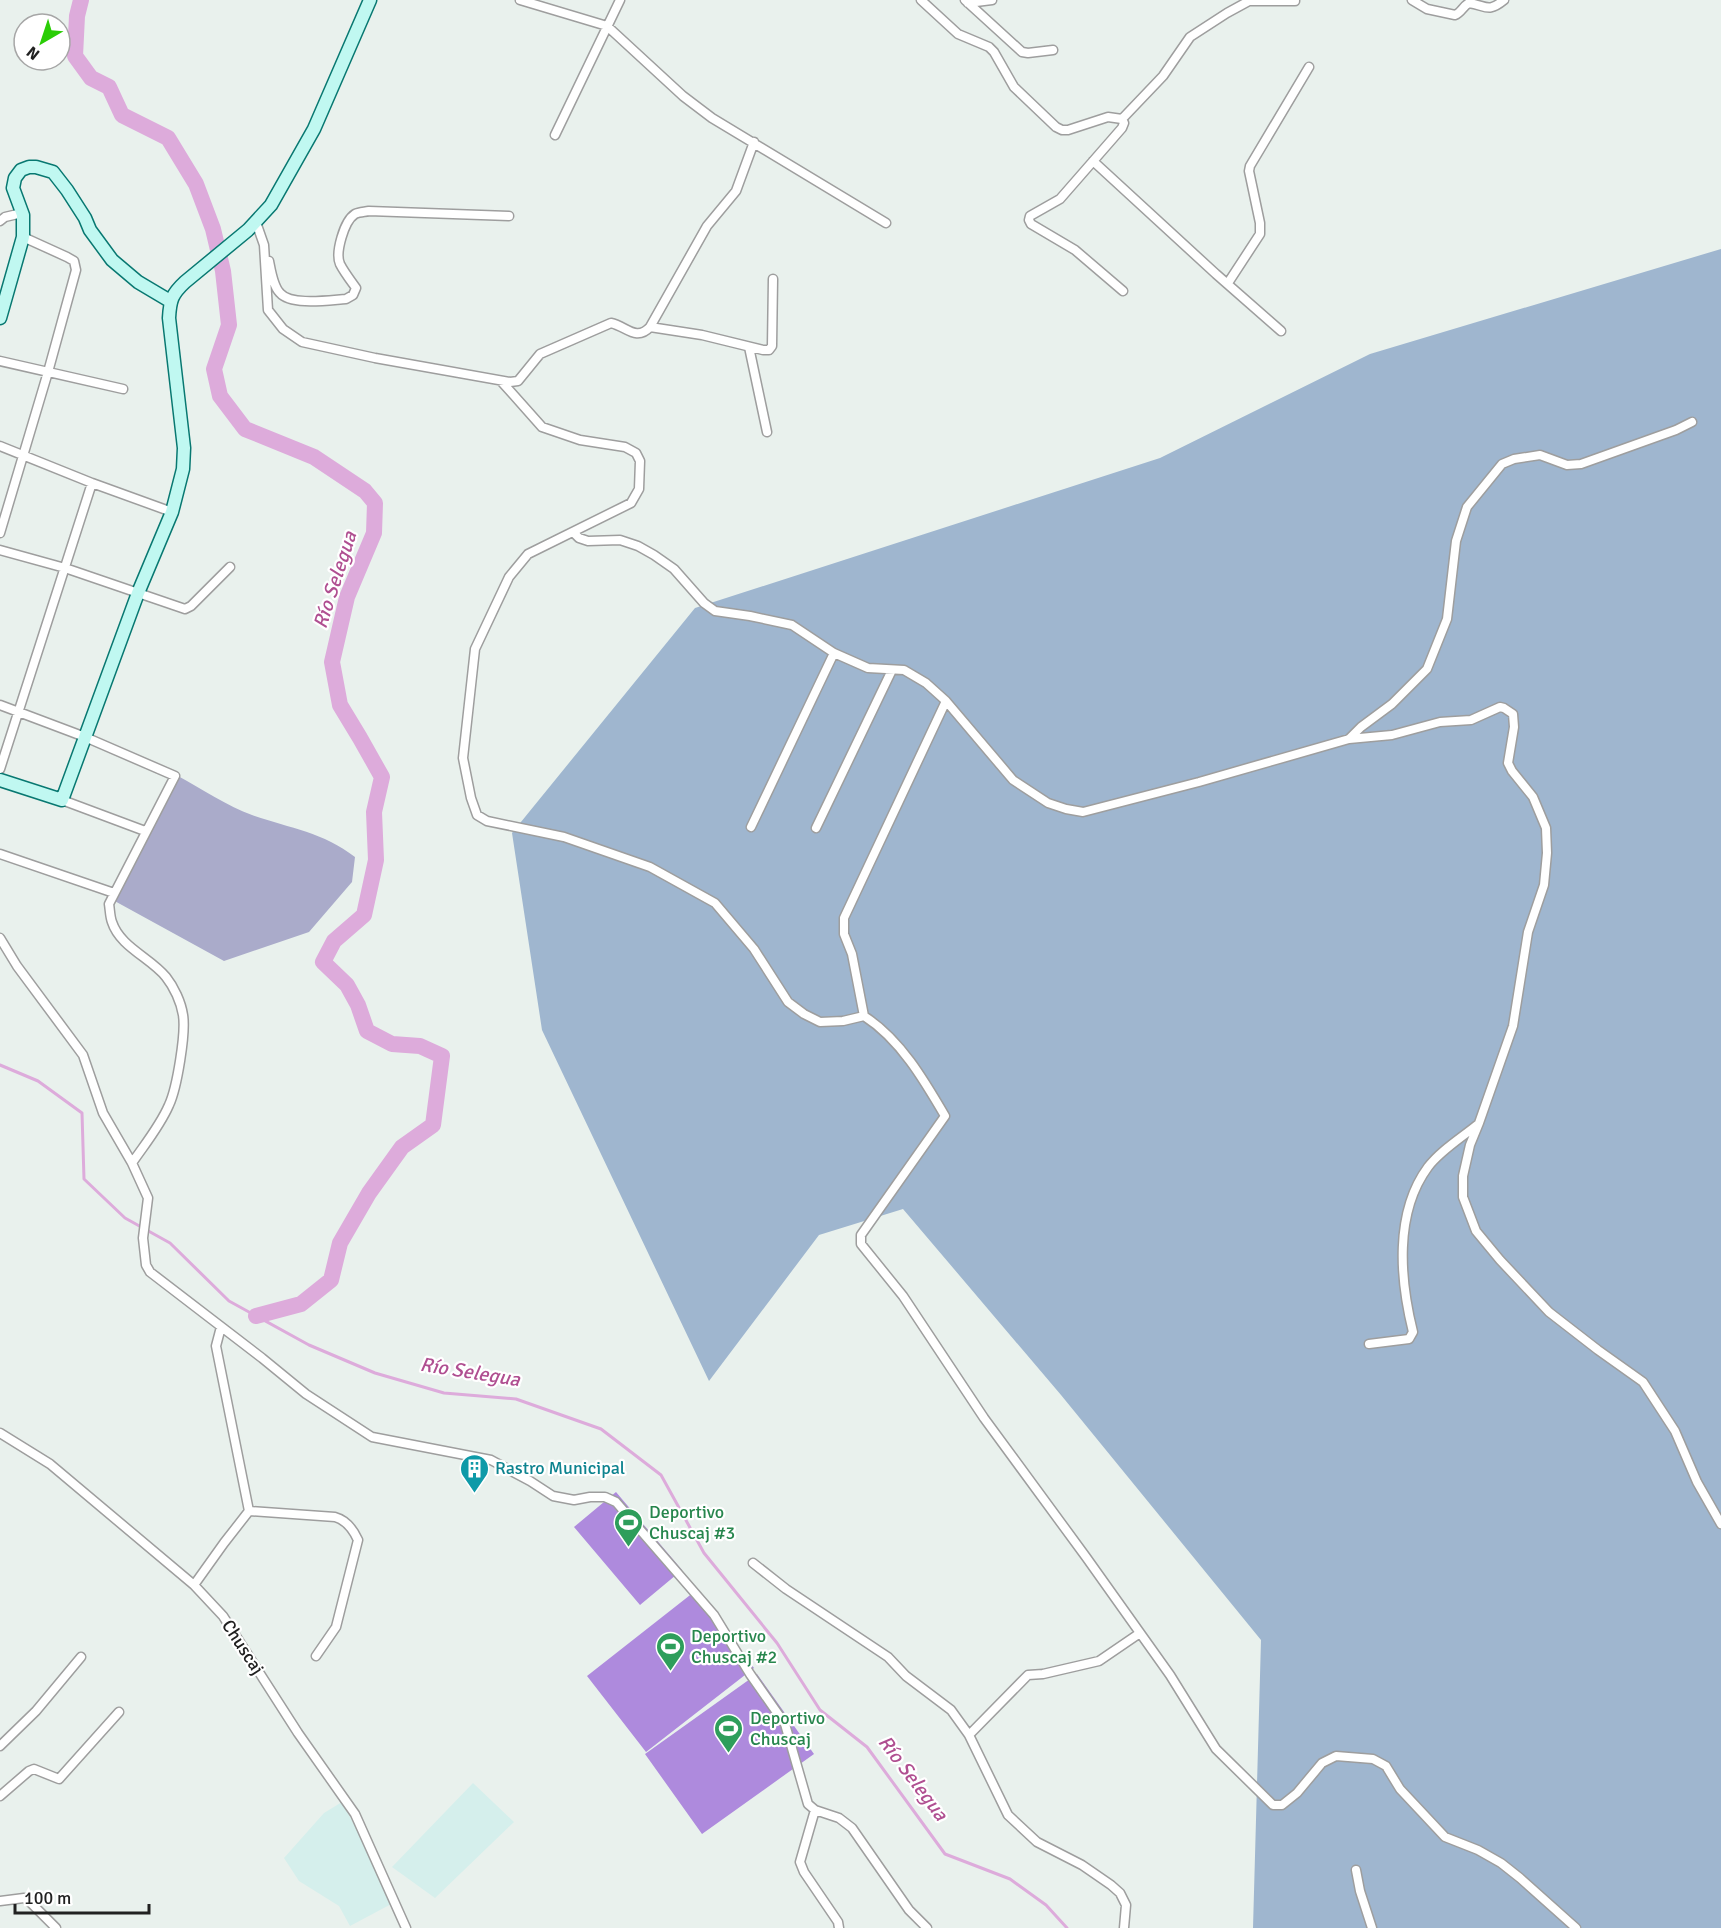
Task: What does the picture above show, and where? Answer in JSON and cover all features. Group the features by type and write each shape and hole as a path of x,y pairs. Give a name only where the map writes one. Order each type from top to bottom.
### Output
{"main road":[{"path":"0,780 62,800 138,593 172,512 183,469 184,448 169,318 170,301 185,282 252,226 271,206 314,129 370,0"},
{"path":"0,318 23,237 22,213 13,188 15,178 21,170 28,167 53,172 68,190 86,218 90,230 112,260 138,282 170,301"}],"street":[{"path":"520,0 607,26 683,96 712,118 886,223"},
{"path":"555,135 620,0"},
{"path":"921,0 958,34 989,47 1014,87 1056,127 1068,130 1108,117 1122,119"},
{"path":"967,2 992,0"},
{"path":"1412,0 1427,9 1455,15 1459,14 1464,5 1469,3 1489,9 1496,7 1504,0"},
{"path":"1122,119 1163,76 1190,37 1249,2 1295,1"},
{"path":"967,2 1023,52 1053,50"},
{"path":"1228,283 1260,234 1250,166 1310,67"},
{"path":"1122,119 1124,123 1122,128 1060,200 1030,216 1029,220 1031,224 1075,250 1123,291"},
{"path":"264,245 268,310 283,329 302,342 501,381 518,381 540,354 611,323 639,334 650,327 707,226 736,191 754,142"},
{"path":"1093,161 1281,331"},
{"path":"252,226 264,245 279,293 288,299 298,301 346,299 353,295 356,288 340,263 338,255 343,232 350,219 357,213 369,211 509,216"},
{"path":"0,221 5,217 22,213"},
{"path":"0,533 76,270 74,261 67,256 23,237"},
{"path":"650,327 702,335 769,350 772,346 773,279"},
{"path":"749,346 767,432"},
{"path":"0,361 123,389"},
{"path":"501,381 542,427 580,440 624,447 636,453 640,461 639,489 631,503 528,554 509,577 475,650 463,758 477,815 487,822 564,837 650,867 715,903 754,949 788,1002 804,1014 820,1022 843,1021 864,1016 880,1026 907,1058 945,1116 861,1235 861,1244 903,1296 984,1418 1140,1633 1184,1696 1216,1749 1273,1805 1282,1805 1297,1793 1322,1764 1336,1755 1373,1759 1386,1766 1400,1789 1445,1837 1478,1850 1500,1863 1576,1928"},
{"path":"1349,739 1392,704 1427,669 1446,618 1456,541 1467,507 1502,464 1514,459 1540,455 1567,465 1581,464 1676,430 1692,422"},
{"path":"0,446 172,512"},
{"path":"0,769 92,483"},
{"path":"573,532 579,538 588,541 620,540 638,546 674,569 704,603 715,611 792,625 834,653 868,668 904,670 946,701 1013,780 1048,802 1066,809 1083,812 1349,739 1392,735 1440,722 1471,720 1500,707 1513,714 1514,727 1508,763 1533,797 1546,828 1547,853 1544,885 1528,932 1514,1026 1470,1145 1463,1176 1463,1197 1476,1231 1549,1312 1644,1382 1675,1431 1697,1482 1721,1524"},
{"path":"0,550 65,568 185,609 191,606 231,567"},
{"path":"751,827 834,653"},
{"path":"816,828 892,670"},
{"path":"864,1016 852,954 844,934 844,918 946,701"},
{"path":"0,705 85,737 175,776 145,831 110,904 112,922 119,935 166,976 183,1015 179,1061 170,1103 132,1163"},
{"path":"62,800 145,831"},
{"path":"0,854 114,893"},
{"path":"0,938 17,966 83,1055 103,1113 132,1163 148,1198 142,1238 146,1265 150,1272 306,1394 372,1437 491,1460 531,1481 553,1496 574,1500 604,1497 616,1502 714,1615 750,1674 785,1724 808,1804 815,1810 839,1818 852,1828 909,1910 927,1928"},
{"path":"1369,1344 1409,1339 1413,1332 1403,1271 1405,1219 1414,1190 1429,1165 1479,1123"},
{"path":"194,1585 249,1511 216,1346 221,1327"},
{"name":"Chuscaj","path":"0,1433 50,1464 194,1585 223,1616 298,1732 355,1814 406,1928"},
{"path":"249,1511 335,1516 346,1522 355,1533 358,1540 336,1627 316,1656"},
{"path":"753,1563 786,1589 888,1657 906,1676 951,1710 969,1735 1008,1815 1037,1842 1082,1865 1111,1884 1120,1893 1126,1905 1124,1928"},
{"path":"969,1735 1028,1676 1099,1661 1140,1633"},
{"path":"0,1746 36,1711 81,1657"},
{"path":"0,1796 34,1769 59,1779 119,1712"},
{"path":"815,1810 800,1862 804,1872 838,1922 839,1928"},
{"path":"1356,1870 1372,1928"},
{"path":"0,1901 24,1898 56,1928"}],"shaded area":[{"path":"1721,249 1721,1928 1253,1928 1261,1640 1061,1395 903,1209 819,1235 709,1381 542,1030 512,833 695,608 1160,458 1370,354"},
{"path":"178,776 243,812 318,836 343,849 355,857 352,882 309,932 224,961 111,899"},
{"name":"Deportivo Chuscaj #3","path":"616,1492 682,1570 640,1605 574,1527"},
{"name":"Deportivo Chuscaj #2","path":"694,1592 754,1668 646,1752 587,1676"},
{"name":"Deportivo Chuscaj","path":"757,1674 814,1754 702,1834 645,1754"},
{"path":"473,1783 514,1822 435,1898 392,1867"},
{"path":"342,1802 395,1902 350,1926 339,1906 299,1881 284,1858 324,1813"}],"waterway":[{"name":"Río Selegua","path":"81,0 77,16 75,56 91,78 109,87 122,115 168,138 196,184 213,229 223,271 229,325 214,369 220,396 245,429 314,457 365,491 375,503 374,533 347,597 332,662 340,705 382,777 374,812 376,860 364,915 334,941 323,962 347,985 358,1005 367,1031 392,1044 420,1046 442,1056 433,1125 402,1147 369,1193 340,1243 331,1280 301,1304 256,1316"},
{"name":"Río Selegua","path":"0,1065 38,1081 82,1113 84,1179 125,1218 170,1243 229,1301 309,1345 375,1373 444,1393 516,1399 601,1429 661,1475 704,1553 777,1643 820,1710 867,1747 945,1854 1010,1879 1046,1905 1067,1928"}],"place":[{"name":"Rastro Municipal","path":"474,1494"},
{"name":"Deportivo Chuscaj #3","path":"628,1548"},
{"name":"Deportivo Chuscaj #2","path":"670,1672"},
{"name":"Deportivo Chuscaj","path":"729,1754"}]}
